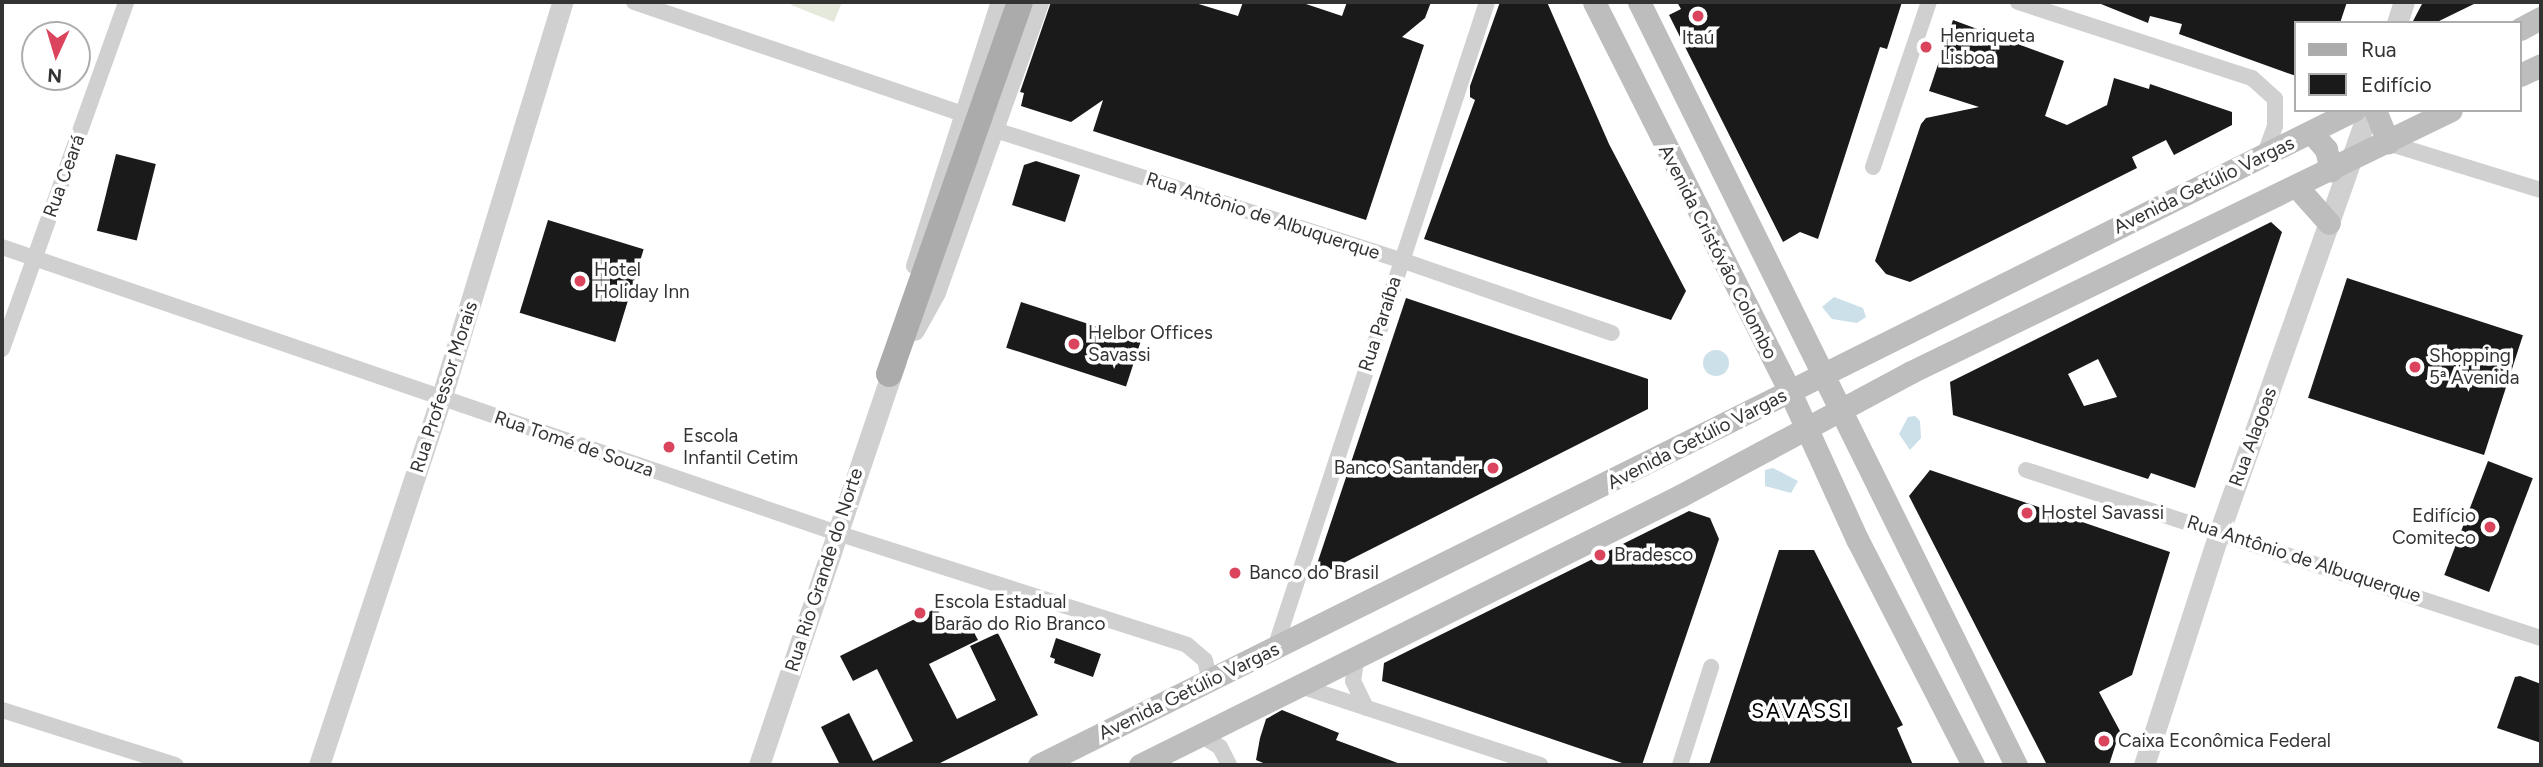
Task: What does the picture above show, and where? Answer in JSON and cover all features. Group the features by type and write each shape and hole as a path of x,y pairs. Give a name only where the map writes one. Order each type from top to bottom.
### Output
{"main road":[{"path":"889,374 1020,2"},
{"name":"Avenida Cristóvão Colombo","path":"1594,2 1973,765"},
{"name":"Avenida Cristóvão Colombo","path":"1639,2 2016,765"},
{"path":"2522,28 2541,18"},
{"path":"2522,74 2541,65"},
{"name":"Avenida Getúlio Vargas","path":"1039,765 2350,112"},
{"path":"2376,112 2388,142"},
{"name":"Avenida Getúlio Vargas","path":"1140,765 1680,496 1840,408 2447,112"},
{"path":"2311,132 2341,165"},
{"path":"2297,187 2329,223"}],"street":[{"name":"Rua Ceará","path":"2,349 125,2"},
{"path":"634,2 960,113"},
{"name":"Rua Rio Grande do Norte","path":"759,765 889,374 909,284 960,113 999,2"},
{"name":"Rua Rio Grande do Norte","path":"889,374 935,292 1038,2"},
{"name":"Rua Paraíba","path":"1275,648 1487,2"},
{"path":"1873,167 1929,2"},
{"path":"2018,2 2252,78 2275,99 2274,126 2265,154"},
{"path":"2398,21 2404,2"},
{"name":"Rua Professor Morais","path":"319,765 441,399 565,4"},
{"name":"Rua Alagoas","path":"2144,765 2220,530 2329,223 2341,165 2368,112"},
{"name":"Rua Antônio de Albuquerque","path":"992,129 1401,260 1612,333"},
{"path":"2388,142 2541,190"},
{"name":"Rua Tomé de Souza","path":"2,247 836,533 1187,645 1205,660 1210,681"},
{"name":"Rua Antônio de Albuquerque","path":"2026,470 2220,530 2541,638"},
{"path":"1357,656 1353,681 1366,708"},
{"path":"1680,765 1711,667"},
{"path":"1297,685 1540,765"},
{"path":"2,709 175,765"},
{"path":"1200,735 1220,747 1229,765"}],"shaded area":[{"path":"793,2 842,2 834,22 791,5"}],"water":[{"path":"1834,297 1863,308 1866,317 1857,323 1832,319 1822,307"},
{"path":"1716,350 1725,354 1729,363 1725,372 1716,376 1707,372 1703,363 1707,354"},
{"path":"1915,416 1920,421 1921,438 1910,450 1899,434 1908,417"},
{"path":"1773,468 1798,481 1791,493 1765,486 1765,470"}],"building":[{"path":"1051,2 1192,2 1238,16 1243,2 1300,2 1342,16 1347,2 1431,2 1425,18 1402,37 1424,45 1366,220 1093,131 1103,100 1071,122 1021,106 1024,93 1020,92"},
{"path":"1500,2 1547,2 1609,144 1686,291 1671,320 1424,239 1475,100 1470,97 1470,86"},
{"path":"1677,2 1902,2 1887,49 1880,47 1818,239 1800,232 1783,242 1669,15 1681,9"},
{"path":"2096,2 2347,2 2341,21 2294,21 2294,75 2179,34 2182,24 2150,16 2148,23"},
{"path":"2423,2 2478,2 2439,21 2413,21"},
{"path":"1953,20 2064,61 2045,116 2067,125 2107,105 2114,78 2149,89 2150,84 2232,112 2232,125 2174,155 2166,140 2132,157 2137,168 1910,282 1886,274 1875,261 1921,124 1926,118 1979,107 1929,91"},
{"path":"116,154 156,164 137,241 97,231"},
{"path":"1036,161 1080,175 1065,222 1012,205 1024,165"},
{"name":"Hotel Holiday Inn","path":"548,220 644,249 615,342 520,313"},
{"path":"2271,222 2282,232 2195,488 2151,473 2148,479 1953,415 1950,382","holes":["2098,359 2117,397 2084,406 2068,374"]},
{"name":"Shopping 5ª Avenida","path":"2347,278 2523,335 2484,455 2308,398"},
{"path":"1406,298 1648,379 1648,409 1312,579"},
{"name":"Helbor Offices Savassi","path":"1021,302 1141,341 1126,387 1006,348"},
{"name":"Edifício Comiteco","path":"2488,461 2533,478 2489,592 2444,575"},
{"path":"1930,470 2170,552 2132,675 2099,692 2120,731 2109,765 2047,765 1909,496"},
{"path":"1689,511 1710,518 1719,539 1642,765 1628,765 1382,681 1384,663"},
{"path":"1779,550 1814,550 1903,725 1897,728 1913,765 1709,765"},
{"path":"937,608 947,629 969,623 978,640 929,664 957,719 996,700 970,646 998,633 1038,715 936,765 840,765 821,727 849,713 873,761 913,741 877,669 853,681 840,656"},
{"path":"1056,638 1101,654 1093,677 1054,663 1055,659 1050,657"},
{"path":"2520,676 2541,684 2541,743 2497,728 2515,677"},
{"path":"1282,710 1339,733 1336,740 1403,765 1268,765 1256,760 1266,719"}],"place":[{"name":"Itaú","path":"1698,16"},
{"name":"Henriqueta Lisboa","path":"1926,47"},
{"name":"Hotel Holiday Inn","path":"580,281"},
{"name":"Helbor Offices Savassi","path":"1074,344"},
{"name":"Shopping 5ª Avenida","path":"2415,367"},
{"name":"Escola Infantil Cetim","path":"669,447"},
{"name":"Banco Santander","path":"1493,468"},
{"name":"Hostel Savassi","path":"2027,513"},
{"name":"Edifício Comiteco","path":"2490,527"},
{"name":"Bradesco","path":"1600,555"},
{"name":"Banco do Brasil","path":"1235,573"},
{"name":"Escola Estadual Barão do Rio Branco","path":"920,613"},
{"name":"Caixa Econômica Federal","path":"2104,741"}],"district":[{"name":"SAVASSI","path":"1801,711"}]}
